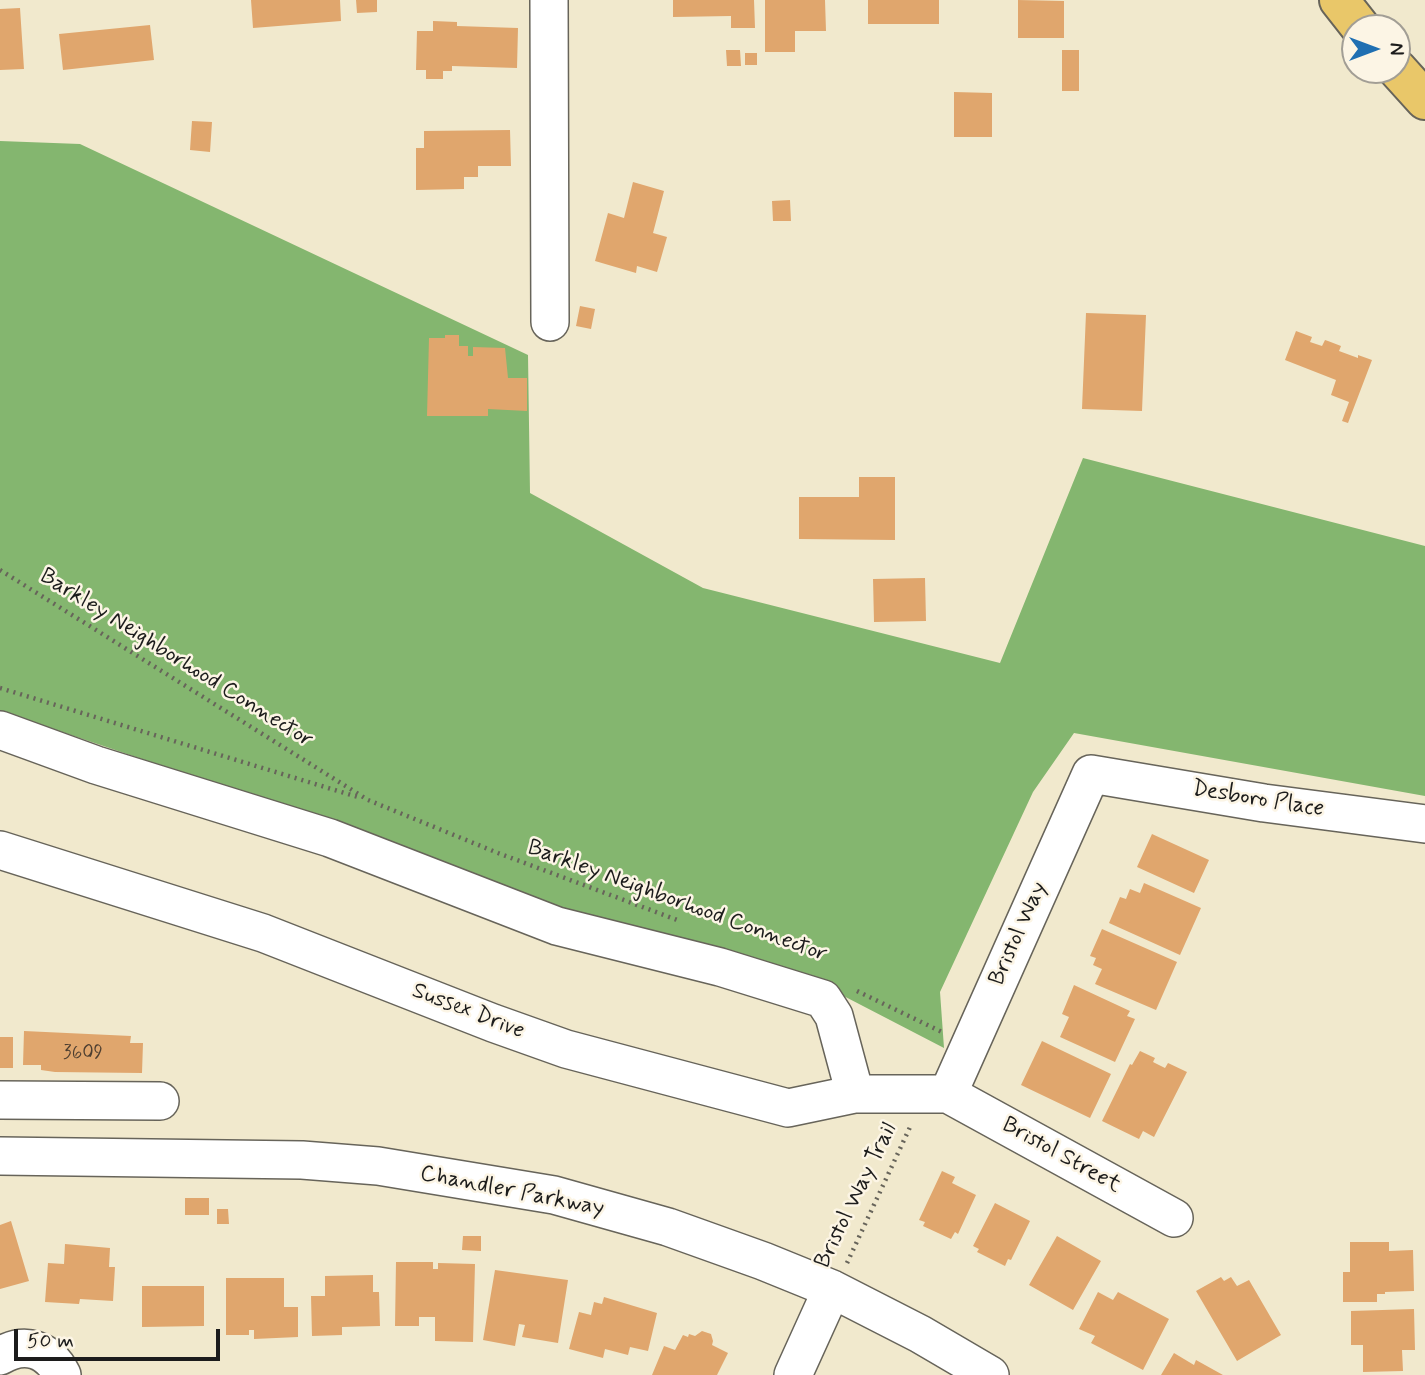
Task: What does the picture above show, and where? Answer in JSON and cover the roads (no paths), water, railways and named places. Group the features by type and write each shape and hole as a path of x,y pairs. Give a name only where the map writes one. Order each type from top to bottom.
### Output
{"main road":[{"path":"1339,0 1350,14"},
{"path":"1411,84 1425,100"}],"street":[{"path":"549,0 550,322"},
{"path":"0,730 96,765 330,838 557,926 720,967 823,999 834,1016 855,1094"},
{"name":"Desboro Place","path":"1090,774 1264,803 1425,824"},
{"name":"Bristol Way","path":"948,1094 1090,774"},
{"name":"Sussex Drive","path":"0,850 263,933 566,1049 788,1108 855,1094 948,1094"},
{"name":"Bristol Street","path":"948,1094 1174,1218"},
{"path":"0,1100 160,1101"},
{"name":"Chandler Parkway","path":"0,1156 302,1160 378,1166 554,1195 668,1227 832,1289 920,1334 990,1375"},
{"path":"793,1375 832,1289"},
{"path":"0,1356 9,1350 36,1349 57,1364 62,1375"}]}
